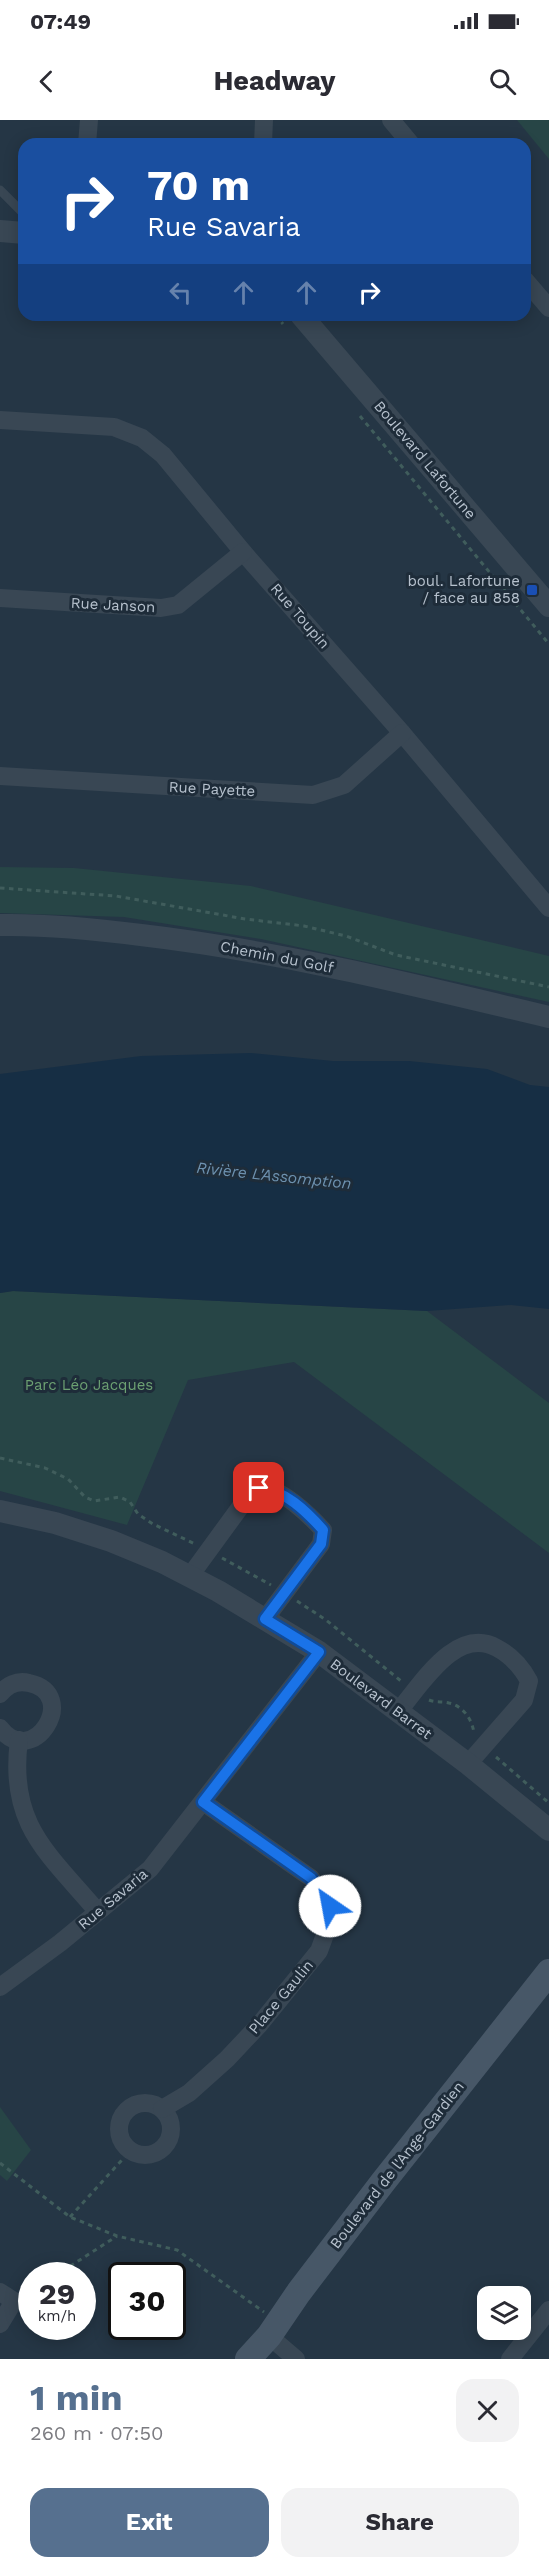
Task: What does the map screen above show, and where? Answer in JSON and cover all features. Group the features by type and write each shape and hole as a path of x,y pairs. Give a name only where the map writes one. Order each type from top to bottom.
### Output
{"main road":[{"name":"Boulevard de l'Ange-Gardien","path":"248,2359 273,2330 299,2292 383,2182 549,1972"}],"street":[{"path":"88,138 89,120"},
{"path":"262,138 264,120"},
{"path":"391,120 406,138"},
{"path":"0,231 18,232"},
{"path":"531,287 549,308"},
{"name":"Boulevard Lafortune","path":"293,321 549,606"},
{"name":"Rue Toupin","path":"0,420 114,427 142,438 163,455 243,552 402,733 549,908"},
{"name":"Rue Janson","path":"0,598 161,608 178,605 243,552"},
{"name":"Rue Payette","path":"0,776 314,795 344,785 402,733"},
{"name":"Chemin du Golf","path":"0,925 94,929 173,938 254,951 549,1017"},
{"path":"190,1576 249,1495 259,1488 268,1488 279,1494 310,1515 323,1530 321,1544 265,1619"},
{"name":"Boulevard Barret","path":"0,1511 55,1523 111,1541 190,1576 265,1619 319,1652 397,1713 468,1764 549,1830"},
{"path":"397,1713 454,1648 471,1642 488,1642 501,1650 520,1664 529,1681 524,1700 468,1764"},
{"name":"Rue Savaria","path":"0,1987 60,1943 150,1869 319,1652"},
{"path":"0,1694 10,1685 28,1682 44,1691 49,1698 52,1716 44,1732 28,1740 10,1737 0,1728"},
{"path":"19,1740 16,1788 22,1811 39,1842 97,1911"},
{"name":"Place Gaulin","path":"162,2109 189,2093 227,2059 259,2025 319,1951 330,1921 330,1906 311,1878 203,1802"},
{"path":"146,2103 162,2109 171,2123 168,2140 156,2152 148,2154 132,2150 125,2145 120,2129 124,2114 138,2104 146,2103"},
{"path":"0,2292 14,2301 0,2324"},
{"path":"510,2359 549,2310"},
{"path":"273,2330 296,2359"}],"lane":[{"path":"0,190 18,208"}],"path":[{"path":"360,415 549,644"},
{"path":"0,888 116,896 245,919 304,926 346,936 396,955 549,987"},
{"path":"70,2217 132,2150"},
{"path":"0,2163 70,2217 117,2236 177,2250 273,2330"},
{"path":"77,2262 117,2236"}],"green space":[{"path":"517,120 549,120 549,159"},
{"path":"0,867 74,868 251,886 549,956 549,1002 261,939 124,917 0,913"},
{"name":"Parc Léo Jacques","path":"13,1291 427,1311 549,1403 549,1553 294,1362 188,1380 127,1525 0,1491 0,1293"},
{"path":"0,2107 31,2150 7,2181 0,2175"}],"water":[{"name":"Rivière L'Assomption","path":"251,1053 333,1061 409,1061 487,1069 530,1085 549,1087 549,1309 511,1305 427,1311 13,1291 0,1293 0,1074 141,1056"}],"place":[{"name":"boul. Lafortune / face au 858","path":"532,590"}],"route":[{"path":"259,1488 268,1488 279,1494 310,1515 323,1530 321,1544 296,1574 265,1619 319,1652 203,1802 311,1878 330,1906"}]}
